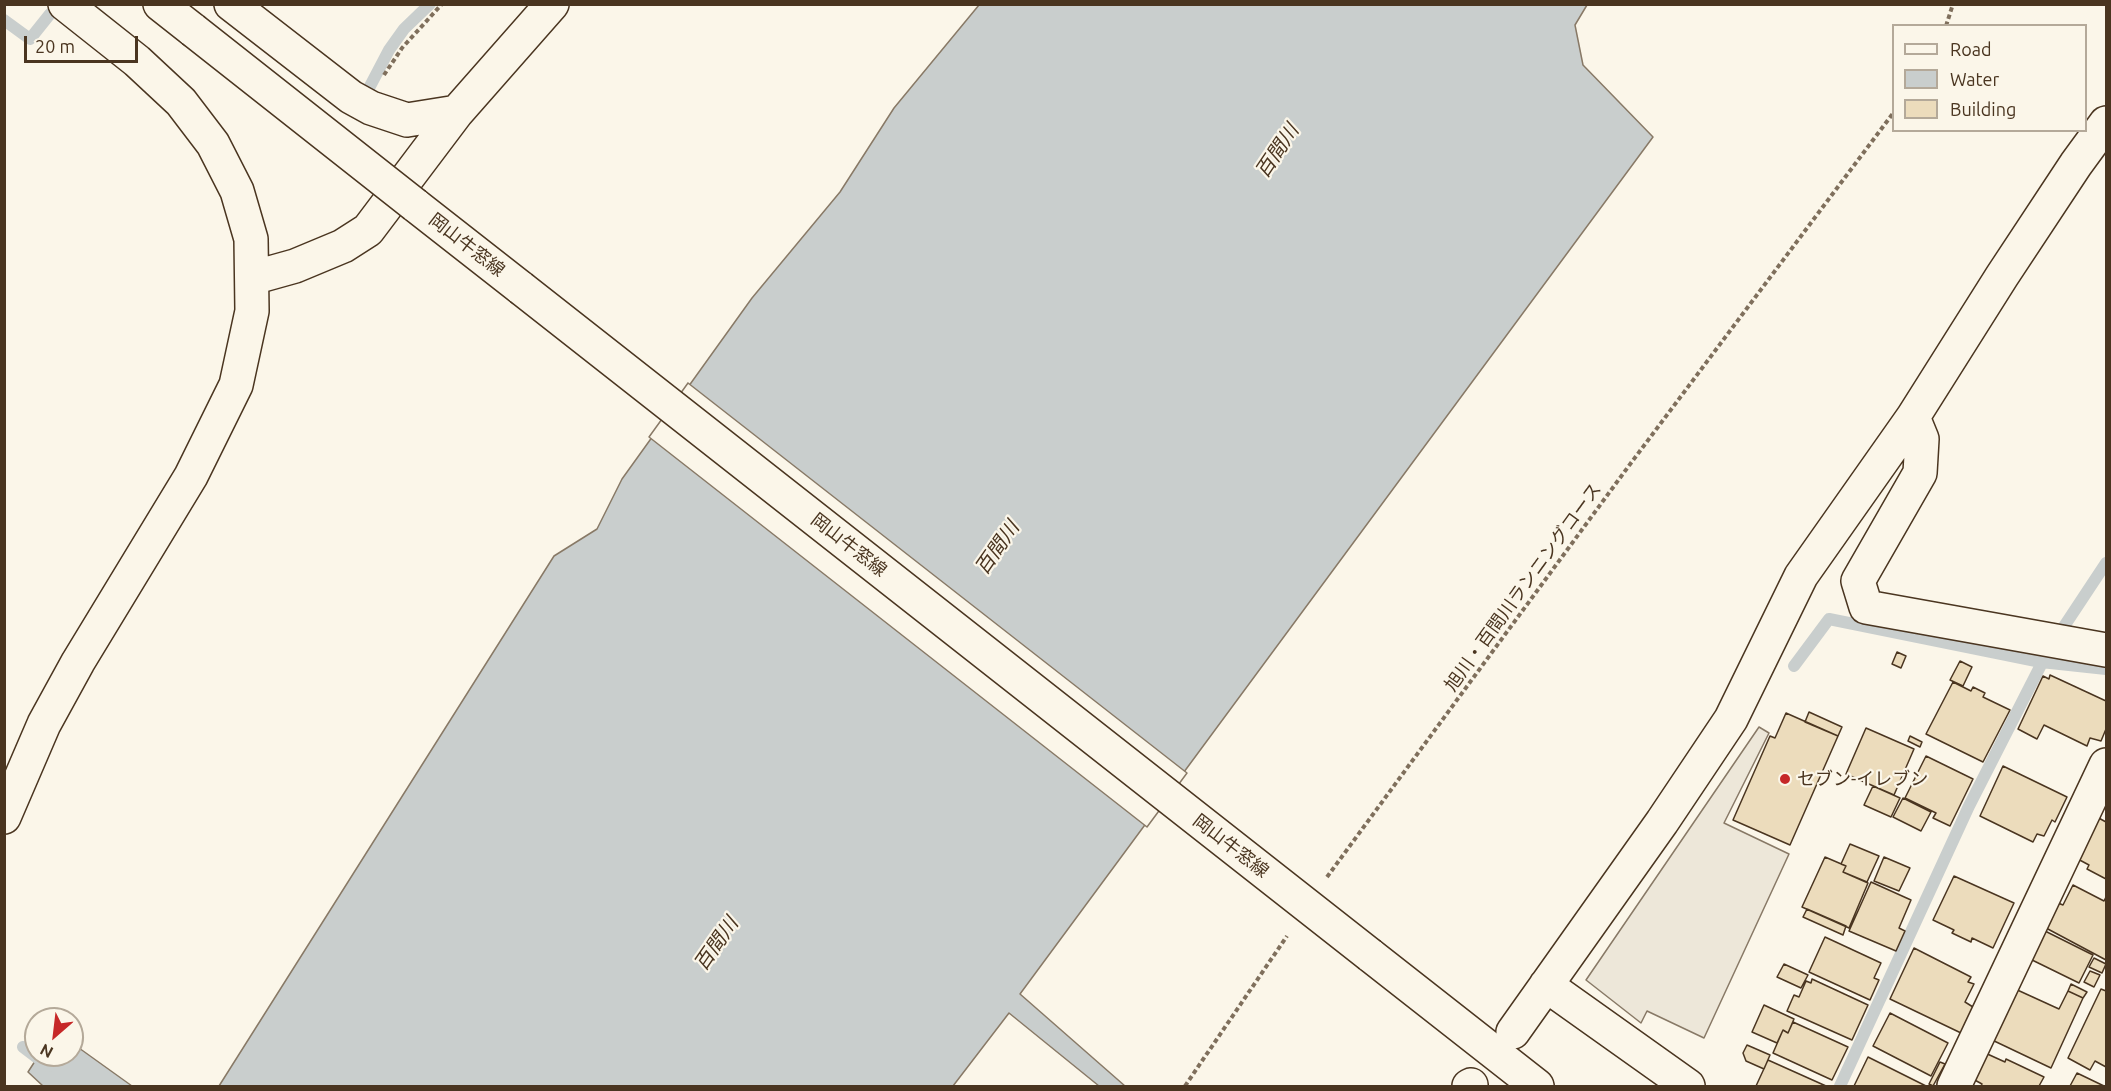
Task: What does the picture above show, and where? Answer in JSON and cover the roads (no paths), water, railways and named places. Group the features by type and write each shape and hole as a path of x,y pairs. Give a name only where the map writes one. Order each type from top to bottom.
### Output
{"street":[{"path":"4,817 44,724 78,662 191,476 236,386 252,311 251,239 237,191 213,144 181,102 137,61 65,4"},
{"name":"岡山牛窓線","path":"160,4 1537,1086"},
{"path":"231,4 351,97 370,108 407,120 457,112"},
{"path":"252,278 295,266 343,246 368,230 457,112 552,4"},
{"path":"1513,1032 1662,822 1731,719 1801,576 1913,417 2002,276 2106,123"},
{"path":"2076,164 2106,150"},
{"path":"1913,417 1922,439 1920,473 1858,581 1866,607 2106,650"},
{"path":"1954,1086 2106,765"},
{"path":"1546,985 1688,1086"}],"water":[{"name":"百間川","path":"979,5 1587,5 1575,25 1583,65 1653,137 1020,994 1125,1086 1099,1086 1009,1013 953,1086 219,1086 554,556 597,529 622,479 752,298 840,192 894,108"},
{"path":"84,1052 132,1086 43,1086 28,1072 31,1067 84,1067"}],"waterway":[{"path":"367,92 389,50 404,29 430,4"},
{"path":"4,20 30,39 50,14"},
{"path":"2059,634 2106,563"},
{"path":"1794,666 1829,619 2041,662 2106,669"},
{"path":"1840,1086 1969,806 2046,655"}],"place":[{"name":"セブン-イレブン","path":"1785,779"}]}
